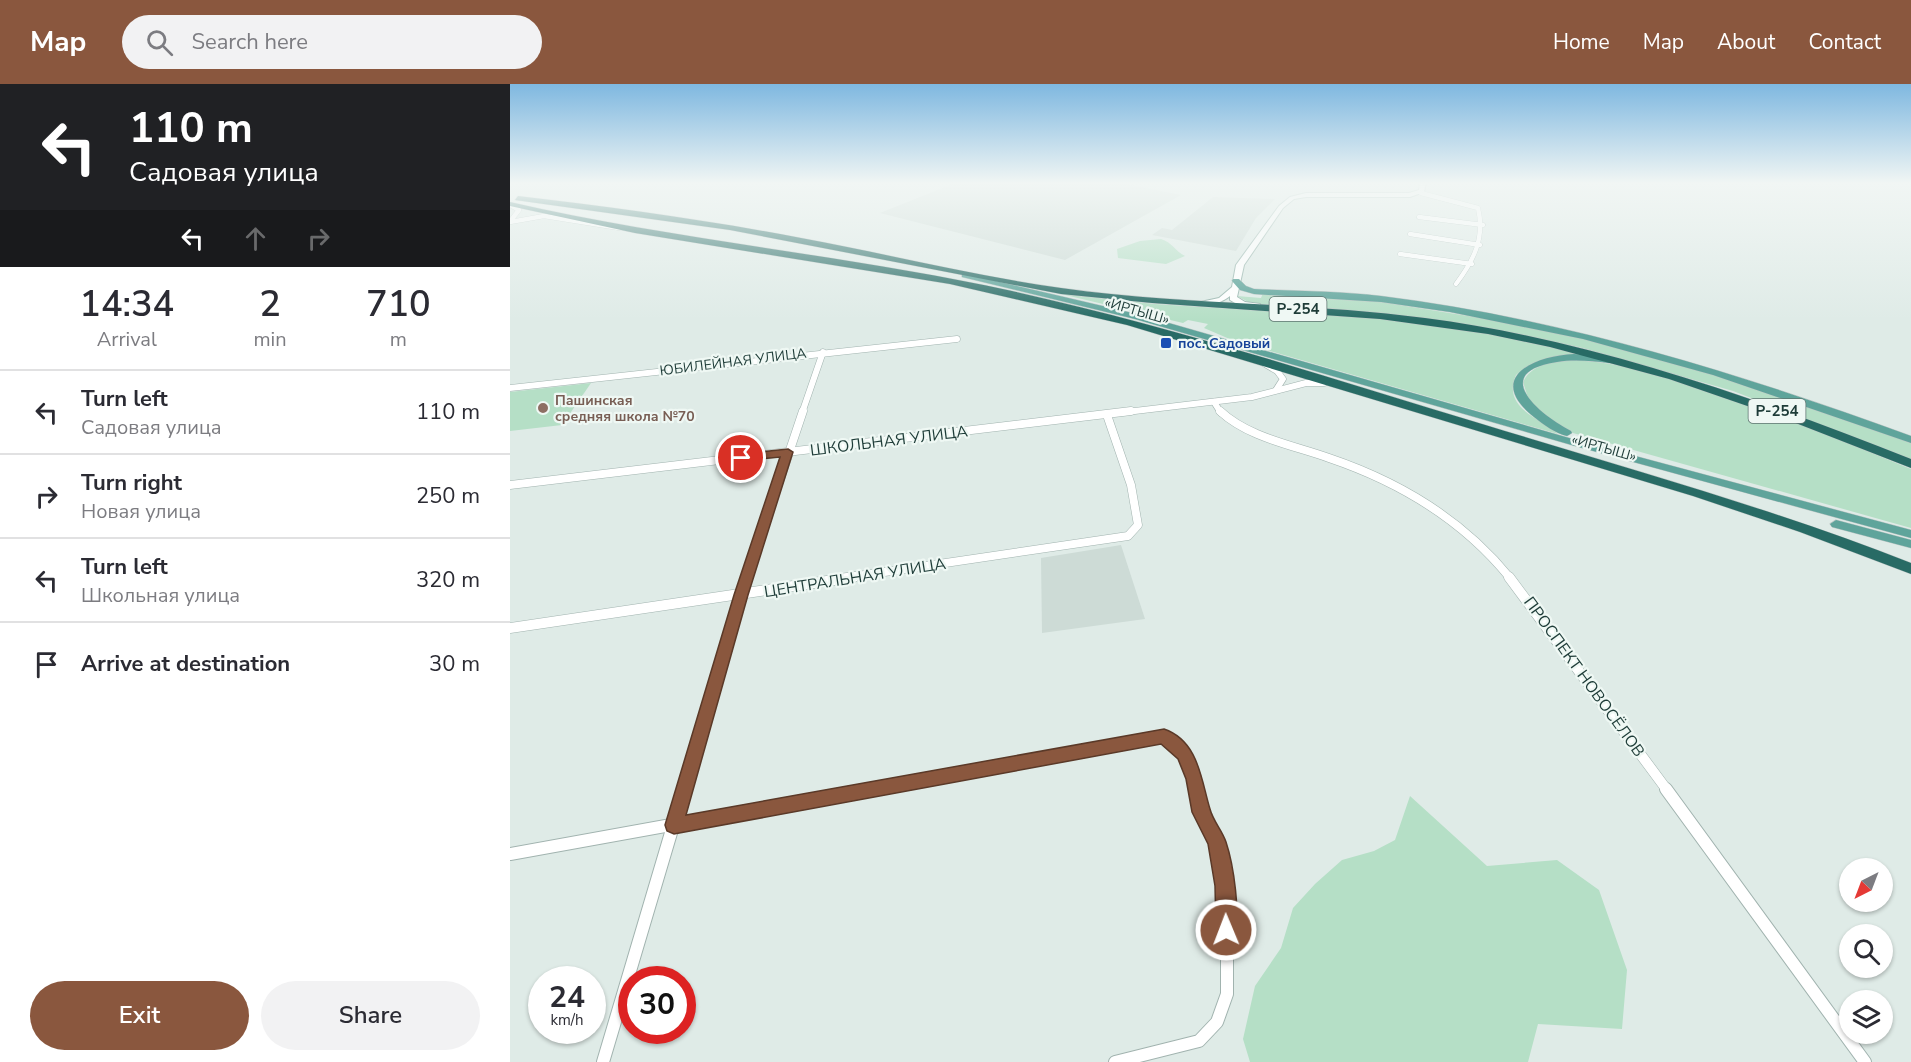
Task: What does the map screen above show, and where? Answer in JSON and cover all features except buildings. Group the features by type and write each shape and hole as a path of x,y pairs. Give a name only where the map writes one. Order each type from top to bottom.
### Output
{"highway":[{"name":"«ИРТЫШ»","path":"621,229 887,271 1013,294 1128,323 1724,499 1911,569"},
{"name":"«ИРТЫШ»","path":"738,229 783,236 954,273 1075,293 1330,311 1483,330 1640,365 1734,395 1911,464"},
{"path":"752,251 780,245 785,240 783,236"}],"main road":[{"path":"1265,229 1236,273 1233,298 1243,304 1330,311"},
{"path":"954,273 1138,317 1579,444 1907,533"},
{"path":"1198,303 1221,300 1234,285"},
{"path":"1234,285 1254,291 1382,299 1585,335 1718,371 1911,440"},
{"path":"1640,365 1590,358 1548,360 1533,366 1522,374 1518,392 1536,416 1572,436 1907,533"},
{"path":"1378,395 1911,544"}],"street":[{"path":"1456,284 1472,264 1480,245 1482,229"},
{"path":"1410,234 1480,245"},
{"path":"1400,254 1472,264"},
{"name":"ЮБИЛЕЙНАЯ УЛИЦА","path":"510,388 957,339"},
{"path":"603,1062 741,595 823,352"},
{"path":"1262,362 1277,371 1283,380 1279,388 1267,395"},
{"name":"ШКОЛЬНАЯ УЛИЦА","path":"510,485 1214,402 1267,395 1313,382 1345,386"},
{"name":"ПРОСПЕКТ НОВОСЁЛОВ","path":"1214,402 1218,410 1239,425 1352,466 1414,494 1455,521 1489,551 1524,595 1865,1062"},
{"name":"ЦЕНТРАЛЬНАЯ УЛИЦА","path":"510,628 1128,536 1138,525 1131,485 1107,415"},
{"path":"510,854 1164,736 1185,754 1195,779 1202,812 1217,843 1225,886 1227,994 1217,1022 1199,1041 1115,1062"}],"shaded area":[{"path":"942,229 1121,229 1065,260"},
{"path":"1161,229 1250,229 1236,251 1152,235"},
{"path":"1121,545 1145,619 1042,633 1041,558"}],"green space":[{"path":"1161,239 1185,256 1166,264 1118,258 1117,249 1140,241"},
{"path":"1263,293 1362,299 1537,327 1692,365 1911,443 1911,460 1733,391 1579,347 1454,323 1344,310 1252,304 1237,296 1261,298"},
{"path":"1061,294 1155,304 1377,318 1491,333 1593,355 1543,360 1524,368 1516,375 1513,387 1514,396 1519,405 1558,434 1232,340 1204,328 1208,324 1188,320 1183,323"},
{"path":"1574,360 1615,365 1701,387 1789,419 1911,469 1911,528 1562,429 1530,404 1523,382 1538,367 1552,362"},
{"name":"Пашинская средняя школа №70","path":"591,383 562,425 510,431 510,392"},
{"path":"1410,796 1487,866 1557,860 1599,890 1627,970 1622,1029 1538,1024 1528,1062 1250,1062 1243,1039 1255,986 1281,948 1293,908 1342,860 1374,851 1395,840"}],"place":[{"name":"пос. Садовый","path":"1166,343"},
{"name":"Пашинская средняя школа №70","path":"543,408"}],"route":[{"path":"741,458 788,452 741,595 674,825 1093,747 1164,736 1185,754 1195,779 1202,812 1217,843 1225,886 1226,930"}]}
